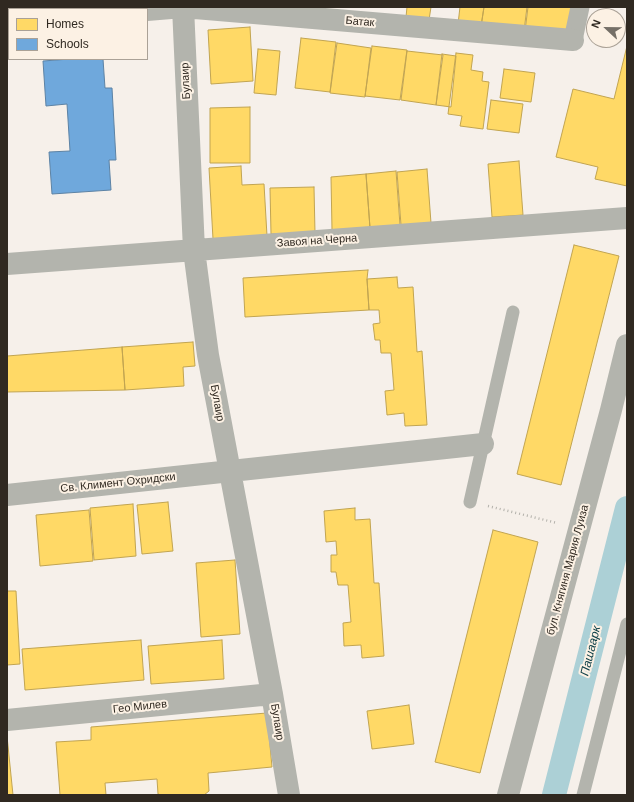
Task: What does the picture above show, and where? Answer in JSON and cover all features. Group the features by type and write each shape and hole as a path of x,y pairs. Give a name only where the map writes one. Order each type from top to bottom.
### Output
{"street":[{"name":"Батак","path":"148,10 183,7 573,40"},
{"name":"Булаир","path":"183,7 194,250 208,355 272,694 288,795"},
{"path":"573,40 580,7"},
{"name":"Завоя на Черна","path":"7,264 627,218"},
{"name":"бул. Княгиня Мария Луиза","path":"508,795 580,528 627,345"},
{"name":"Св. Климент Охридски","path":"7,496 483,444"},
{"name":"Гео Милев","path":"7,720 272,694"}],"lane":[{"path":"470,502 513,312"},
{"path":"583,795 627,624"}],"path":[{"path":"470,502 580,528"}],"building: Homes":[{"path":"407,7 431,7 429,20 406,17"},
{"path":"460,7 484,7 481,27 458,24"},
{"path":"484,7 527,7 524,31 481,26"},
{"path":"528,7 571,7 568,36 525,31"},
{"path":"250,27 253,81 211,84 208,30"},
{"path":"301,38 336,42 330,92 295,88"},
{"path":"337,43 371,48 365,97 330,93"},
{"path":"372,46 407,50 400,100 365,96"},
{"path":"627,46 627,186 595,179 598,167 556,157 573,89 614,99"},
{"path":"258,49 280,51 276,95 254,93"},
{"path":"407,51 443,55 436,105 401,100"},
{"path":"456,53 473,55 471,70 483,72 482,81 489,82 483,129 460,126 462,116 448,114"},
{"path":"442,54 456,56 451,107 436,105"},
{"path":"504,69 535,73 531,102 500,98"},
{"path":"491,100 523,104 519,133 487,129"},
{"path":"250,107 250,163 210,163 210,108"},
{"path":"519,161 523,215 492,217 488,164"},
{"path":"241,166 242,185 264,184 267,236 213,239 209,168"},
{"path":"427,169 431,223 401,225 397,172"},
{"path":"396,171 400,225 370,228 366,174"},
{"path":"366,174 370,228 332,230 331,177"},
{"path":"314,187 315,233 271,234 270,188"},
{"path":"574,245 619,256 561,485 517,474"},
{"path":"368,270 367,279 369,310 245,317 243,278"},
{"path":"397,277 398,288 413,287 417,352 422,351 427,425 405,426 404,413 387,415 385,391 394,390 391,353 381,353 380,340 375,340 373,324 380,323 379,310 369,310 367,279"},
{"path":"193,342 195,366 183,367 184,386 125,390 122,347"},
{"path":"122,347 125,390 7,392 7,356"},
{"path":"168,502 173,551 142,554 137,505"},
{"path":"133,504 136,556 94,560 90,508"},
{"path":"355,508 355,520 370,519 374,583 379,583 384,656 362,658 361,645 344,646 343,623 351,622 348,585 338,585 336,572 331,572 331,555 337,555 336,541 326,542 324,511"},
{"path":"89,510 93,561 40,566 36,515"},
{"path":"493,530 538,542 480,773 435,762"},
{"path":"235,560 240,634 201,637 196,563"},
{"path":"7,591 16,591 20,664 7,665"},
{"path":"141,640 144,680 25,690 22,649"},
{"path":"222,640 224,679 151,684 148,646"},
{"path":"409,705 414,744 372,749 367,711"},
{"path":"267,713 272,767 208,773 209,791 204,795 160,795 158,794 157,779 105,783 106,795 60,795 56,742 91,740 91,727"},
{"path":"7,736 13,795 7,795"}],"building: Schools":[{"path":"103,60 105,88 112,88 116,160 109,160 111,190 52,194 49,152 70,151 67,104 46,106 43,61"}],"waterway":[{"name":"Пашаарк","path":"554,795 627,508"}]}
